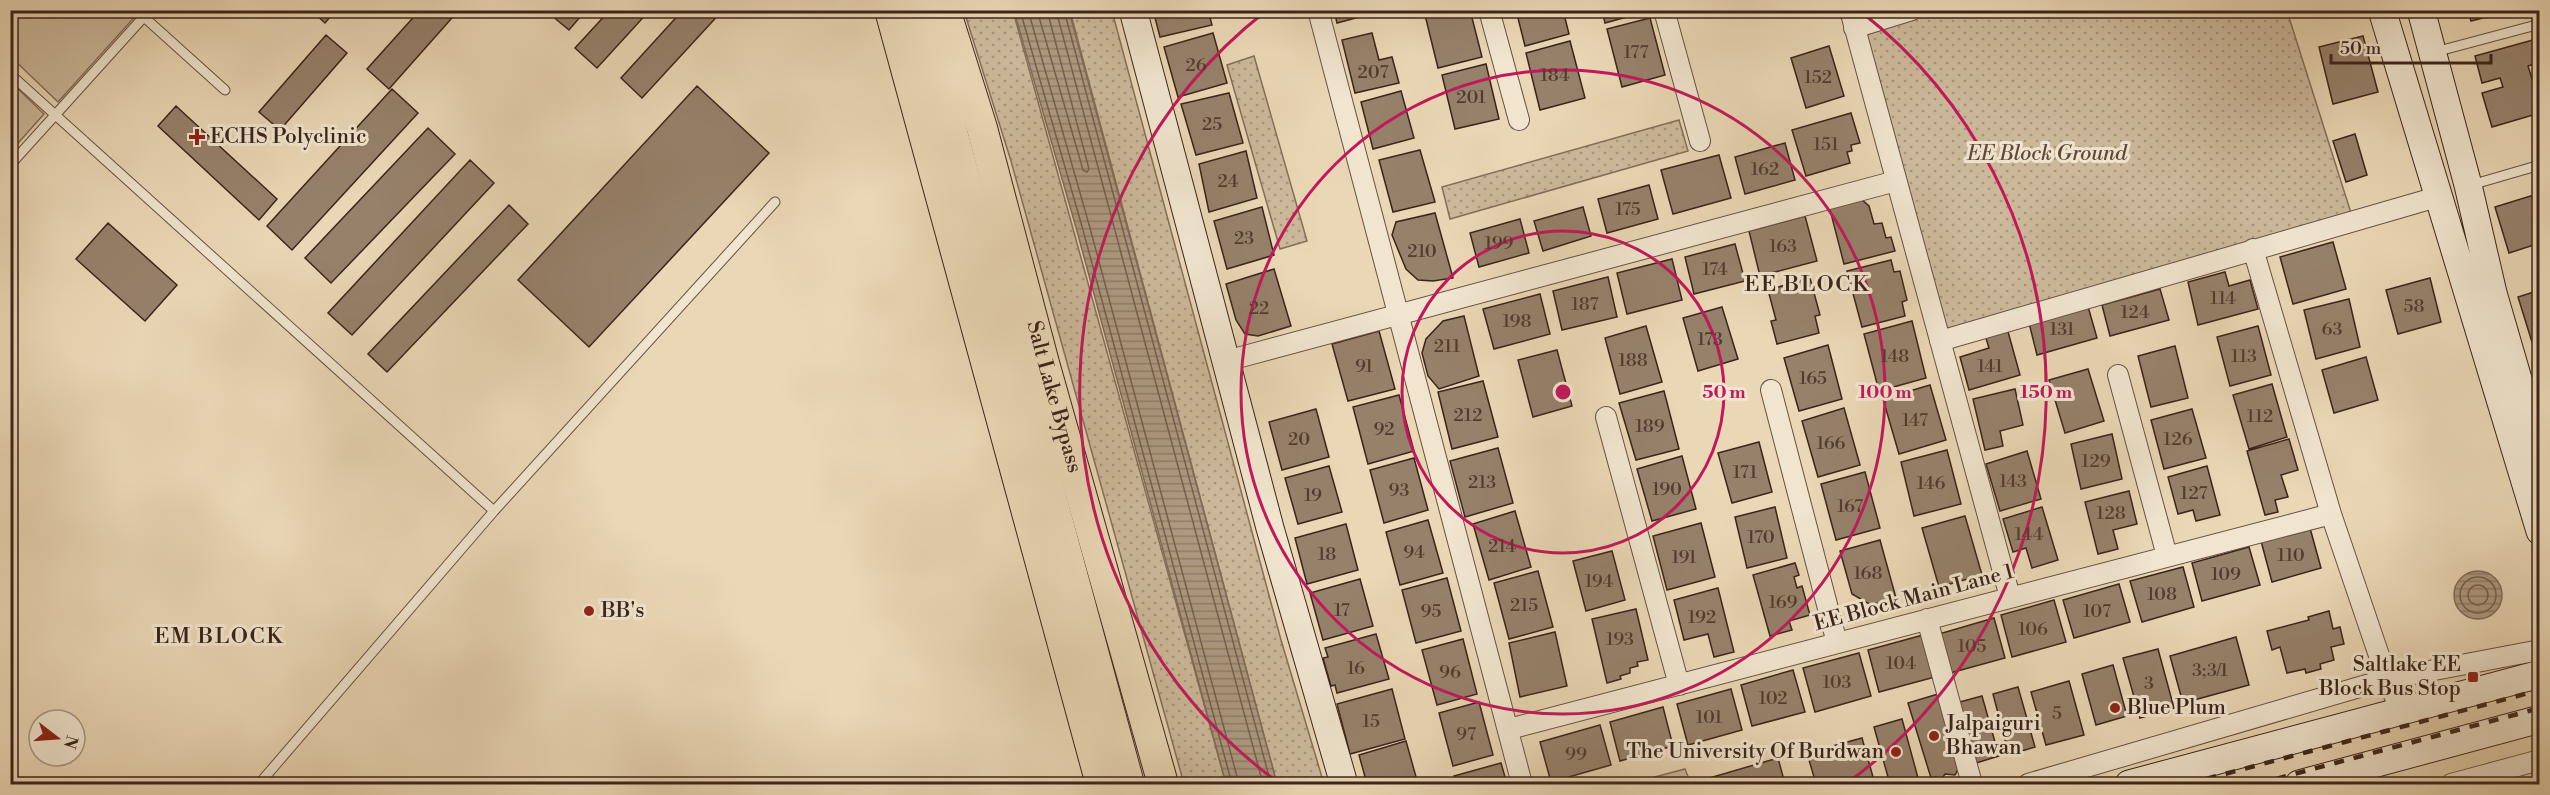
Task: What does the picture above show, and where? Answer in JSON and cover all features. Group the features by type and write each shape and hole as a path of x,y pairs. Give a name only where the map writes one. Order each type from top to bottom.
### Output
{"main road":[{"path":"890,10 1101,784"},
{"path":"920,10 1129,784"},
{"name":"Salt Lake Bypass","path":"945,10 981,128 1162,784"}],"street":[{"path":"1133,10 1270,528 1344,784"},
{"path":"1318,10 1522,784"},
{"path":"1489,10 1519,120"},
{"path":"1664,10 1700,141"},
{"path":"1912,10 1852,19 2010,597"},
{"path":"2382,10 2437,196 2481,297 2540,455"},
{"path":"2421,10 2468,185 2481,297 2540,531"},
{"path":"1226,361 1896,181"},
{"path":"1940,341 2437,196"},
{"path":"2253,249 2331,514 2387,679 2402,713"},
{"path":"2118,375 2167,556"},
{"path":"1771,390 1837,643"},
{"path":"1606,417 1679,685"},
{"name":"EE Block Main Lane 1","path":"1509,729 2331,514"},
{"path":"1927,619 1972,784"},
{"path":"2028,784 2048,782 2387,679 2540,650"},
{"path":"2129,784 2402,713 2540,674"},
{"path":"2299,784 2540,718"},
{"path":"2451,784 2540,760"}],"lane":[{"path":"10,165 147,14 225,90"},
{"path":"2433,52 2540,24"},
{"path":"10,74 494,511"},
{"path":"2468,185 2540,165"},
{"path":"260,784 494,511 775,202"}],"green space":[{"path":"10,11 140,11 58,102 11,57"},
{"path":"964,11 1013,11 1226,784 1184,784 1011,161"},
{"path":"1070,11 1112,11 1281,640 1324,784 1277,784"},
{"name":"EE Block Ground","path":"1937,11 2287,11 2351,213 1946,333 1865,31"},
{"path":"1254,56 1307,241 1280,249 1227,65"},
{"path":"11,82 44,114 10,151"},
{"path":"1679,120 1688,151 1450,219 1442,187"},
{"path":"1685,769 1691,784 1632,784 1632,783"}],"water":[{"path":"1014,11 1069,11 1277,784 1226,784 1077,231"},
{"path":"2478,571 2495,578 2502,595 2495,612 2478,619 2461,612 2454,595 2461,578"}],"building":[{"path":"311,10 336,10 325,23"},
{"path":"420,10 459,10 389,89 367,69"},
{"path":"545,10 586,10 569,30"},
{"path":"610,10 650,10 597,68 575,48"},
{"path":"683,10 723,10 642,98 621,78"},
{"path":"1153,10 1208,10 1212,25 1160,37"},
{"path":"1334,10 1382,10 1382,11 1337,23"},
{"path":"1470,10 1482,57 1438,68 1424,11"},
{"path":"1516,10 1563,10 1569,34 1525,46"},
{"path":"1602,10 1647,10 1648,11 1605,23"},
{"path":"2468,10 2497,10 2498,14 2471,21"},
{"path":"1650,18 1665,75 1622,87 1607,29"},
{"path":"1213,33 1227,83 1178,97 1164,47"},
{"path":"1372,33 1379,60 1392,57 1399,83 1355,93 1342,40"},
{"path":"326,35 347,53 280,130 259,112"},
{"path":"2363,36 2378,92 2333,104 2319,47"},
{"path":"2540,38 2540,62 2528,66 2533,82 2540,80 2540,113 2492,127 2482,93 2503,87 2500,78 2482,83 2475,56"},
{"path":"1570,41 1585,98 1540,110 1526,53"},
{"path":"1829,46 1844,96 1806,108 1791,58"},
{"path":"1486,64 1499,119 1455,129 1442,75"},
{"path":"697,86 769,153 589,347 518,280"},
{"path":"392,89 418,113 292,250 267,226"},
{"path":"1401,91 1414,138 1373,149 1361,102"},
{"path":"1229,93 1243,143 1196,155 1181,104"},
{"path":"176,106 277,199 259,220 158,126"},
{"path":"1851,113 1860,143 1851,145 1852,151 1847,152 1850,163 1806,176 1792,130"},
{"path":"428,128 455,154 331,283 305,258"},
{"path":"2355,134 2367,175 2346,182 2333,141"},
{"path":"1785,143 1795,180 1745,194 1735,157"},
{"path":"1420,150 1435,202 1393,212 1379,160"},
{"path":"1246,151 1257,198 1209,212 1199,164"},
{"path":"1719,155 1731,198 1673,214 1661,170"},
{"path":"470,160 494,183 352,335 328,313"},
{"path":"1649,185 1658,219 1607,233 1598,199"},
{"path":"2537,194 2540,243 2509,253 2495,207"},
{"path":"1860,198 1869,206 1874,224 1882,223 1886,238 1891,237 1895,251 1844,264 1828,202"},
{"path":"509,205 528,224 387,372 368,354"},
{"path":"1262,207 1274,255 1227,269 1214,221"},
{"path":"1583,207 1591,236 1543,251 1534,221"},
{"path":"1435,213 1453,278 1433,281 1418,280 1406,269 1392,235 1396,222"},
{"path":"1805,216 1817,261 1760,276 1749,231"},
{"path":"1520,219 1529,253 1479,267 1470,233"},
{"path":"108,223 177,285 145,321 76,259"},
{"path":"2333,242 2346,289 2293,304 2280,257"},
{"path":"1735,244 1745,281 1694,294 1685,257"},
{"path":"1672,259 1682,300 1627,314 1617,273"},
{"path":"1891,260 1894,272 1900,271 1907,300 1902,302 1905,316 1862,327 1847,271"},
{"path":"1274,269 1291,326 1258,336 1245,334 1236,320 1226,284"},
{"path":"2225,272 2229,286 2250,280 2258,309 2198,325 2188,282"},
{"path":"1608,277 1617,317 1562,330 1553,291"},
{"path":"1810,278 1820,315 1815,316 1819,333 1777,344 1771,321 1776,320 1768,290"},
{"path":"2430,278 2441,322 2398,334 2386,290"},
{"path":"2160,289 2169,320 2110,336 2102,305"},
{"path":"2540,290 2540,340 2532,342 2518,297"},
{"path":"1540,294 1550,334 1494,349 1483,309"},
{"path":"2349,299 2360,347 2316,359 2304,310"},
{"path":"2087,303 2097,338 2037,355 2028,319"},
{"path":"1722,307 1738,359 1698,371 1683,318"},
{"path":"1464,316 1479,376 1439,389 1428,376 1422,353 1426,339 1443,321"},
{"path":"1912,321 1926,378 1879,391 1864,334"},
{"path":"1646,326 1662,382 1620,394 1605,338"},
{"path":"2258,326 2271,375 2230,386 2217,337"},
{"path":"2007,328 2020,375 1969,390 1960,357 1989,348 1985,335"},
{"path":"1379,331 1395,389 1348,401 1332,344"},
{"path":"1828,345 1842,399 1799,411 1784,358"},
{"path":"2175,346 2188,398 2151,407 2138,356"},
{"path":"1557,350 1572,406 1533,417 1518,360"},
{"path":"2366,357 2378,400 2334,413 2322,370"},
{"path":"2088,369 2104,421 2065,433 2049,380"},
{"path":"1483,381 1498,437 1452,449 1438,392"},
{"path":"2272,384 2287,437 2249,449 2233,395"},
{"path":"1930,385 1946,440 1899,454 1883,399"},
{"path":"2015,389 2023,425 2000,431 2003,446 1985,450 1973,399"},
{"path":"1664,391 1679,449 1636,460 1619,403"},
{"path":"1399,395 1414,451 1368,464 1353,407"},
{"path":"1844,408 1860,465 1818,477 1802,421"},
{"path":"1316,409 1329,457 1282,470 1269,422"},
{"path":"2192,409 2206,458 2164,469 2151,420"},
{"path":"2112,434 2122,479 2081,489 2071,444"},
{"path":"2289,439 2298,470 2281,475 2288,497 2275,500 2278,512 2265,515 2247,451"},
{"path":"1759,442 1772,492 1732,503 1718,453"},
{"path":"1498,448 1513,503 1465,517 1450,461"},
{"path":"1947,450 1961,504 1914,516 1901,462"},
{"path":"2027,451 2041,499 2000,511 1986,464"},
{"path":"1682,456 1696,509 1652,521 1637,469"},
{"path":"1414,458 1428,510 1384,523 1370,470"},
{"path":"1329,466 1342,512 1298,524 1285,478"},
{"path":"2207,466 2220,515 2196,521 2193,510 2178,514 2168,477"},
{"path":"1865,472 1880,528 1836,540 1821,484"},
{"path":"2129,491 2137,524 2113,530 2118,549 2098,554 2085,502"},
{"path":"1775,507 1787,558 1747,568 1735,517"},
{"path":"2042,507 2058,560 2032,568 2026,548 2013,552 2003,519"},
{"path":"1515,511 1531,567 1489,580 1473,524"},
{"path":"1965,516 1982,575 1939,587 1922,528"},
{"path":"1428,520 1443,573 1400,585 1386,532"},
{"path":"1701,523 1715,577 1667,590 1653,536"},
{"path":"1346,524 1358,570 1307,584 1295,538"},
{"path":"2310,528 2321,568 2272,582 2261,541"},
{"path":"1880,540 1896,598 1871,605 1852,594 1840,551"},
{"path":"2249,547 2260,585 2202,601 2192,563"},
{"path":"1612,551 1625,600 1586,611 1573,561"},
{"path":"1795,563 1799,575 1794,577 1797,588 1802,586 1810,615 1789,621 1792,630 1770,636 1753,575"},
{"path":"2183,567 2194,607 2142,622 2130,581"},
{"path":"1538,571 1553,627 1509,639 1494,583"},
{"path":"1447,578 1461,631 1416,643 1402,590"},
{"path":"1360,579 1373,626 1323,640 1310,593"},
{"path":"2119,584 2130,622 2074,638 2063,600"},
{"path":"1718,588 1734,652 1714,657 1708,634 1684,640 1674,600"},
{"path":"2054,600 2066,642 2012,657 2001,615"},
{"path":"1636,609 1648,660 1637,662 1638,666 1630,668 1630,673 1620,676 1621,679 1607,683 1592,619"},
{"path":"2329,611 2333,629 2340,627 2344,644 2331,647 2334,660 2320,664 2321,669 2306,673 2305,669 2287,673 2280,647 2272,650 2267,631 2309,620 2308,617"},
{"path":"1994,618 2005,658 1950,673 1939,634"},
{"path":"1555,632 1567,686 1520,697 1509,643"},
{"path":"1376,634 1389,679 1337,693 1335,685 1331,686 1323,658 1328,657 1325,648"},
{"path":"1923,635 1935,677 1879,692 1868,650"},
{"path":"2236,637 2249,685 2183,703 2170,656"},
{"path":"1463,639 1477,694 1437,705 1422,650"},
{"path":"2158,649 2174,708 2140,718 2123,658"},
{"path":"1859,653 1871,696 1815,712 1803,668"},
{"path":"2113,665 2127,716 2096,725 2082,674"},
{"path":"1793,670 1805,712 1752,726 1741,685"},
{"path":"2069,681 2084,735 2046,745 2031,692"},
{"path":"2018,687 2035,747 2009,755 1993,694"},
{"path":"1392,689 1405,739 1350,754 1337,704"},
{"path":"1731,689 1742,730 1688,745 1677,704"},
{"name":"Jalpaiguri Bhawan","path":"1938,694 1958,770 1955,775 1945,774 1941,780 1936,777 1931,778 1908,703"},
{"path":"1982,696 1999,756 1973,764 1956,703"},
{"path":"1479,702 1493,755 1453,766 1439,713"},
{"path":"1663,707 1673,746 1620,761 1610,722"},
{"name":"The University Of Burdwan","path":"1902,719 1918,778 1890,784 1874,727"},
{"path":"1600,725 1611,765 1551,782 1540,742"},
{"path":"1862,738 1875,784 1816,784 1807,753"},
{"path":"1406,741 1418,784 1367,784 1359,755"},
{"path":"1778,758 1785,784 1700,784 1699,781"},
{"path":"1501,763 1507,784 1457,784 1454,776"}],"railway":[{"path":"2187,784 2540,690"},
{"path":"2257,784 2540,708"}],"place":[{"name":"ECHS Polyclinic","path":"197,137"},
{"name":"BB's","path":"589,611"},
{"name":"Saltlake EE Block Bus Stop","path":"2473,677"},
{"name":"Blue Plum","path":"2115,708"},
{"name":"Jalpaiguri Bhawan","path":"1934,736"},
{"name":"The University Of Burdwan","path":"1896,752"}],"district":[{"name":"EE BLOCK","path":"1807,284"},
{"name":"EM BLOCK","path":"219,636"}]}
